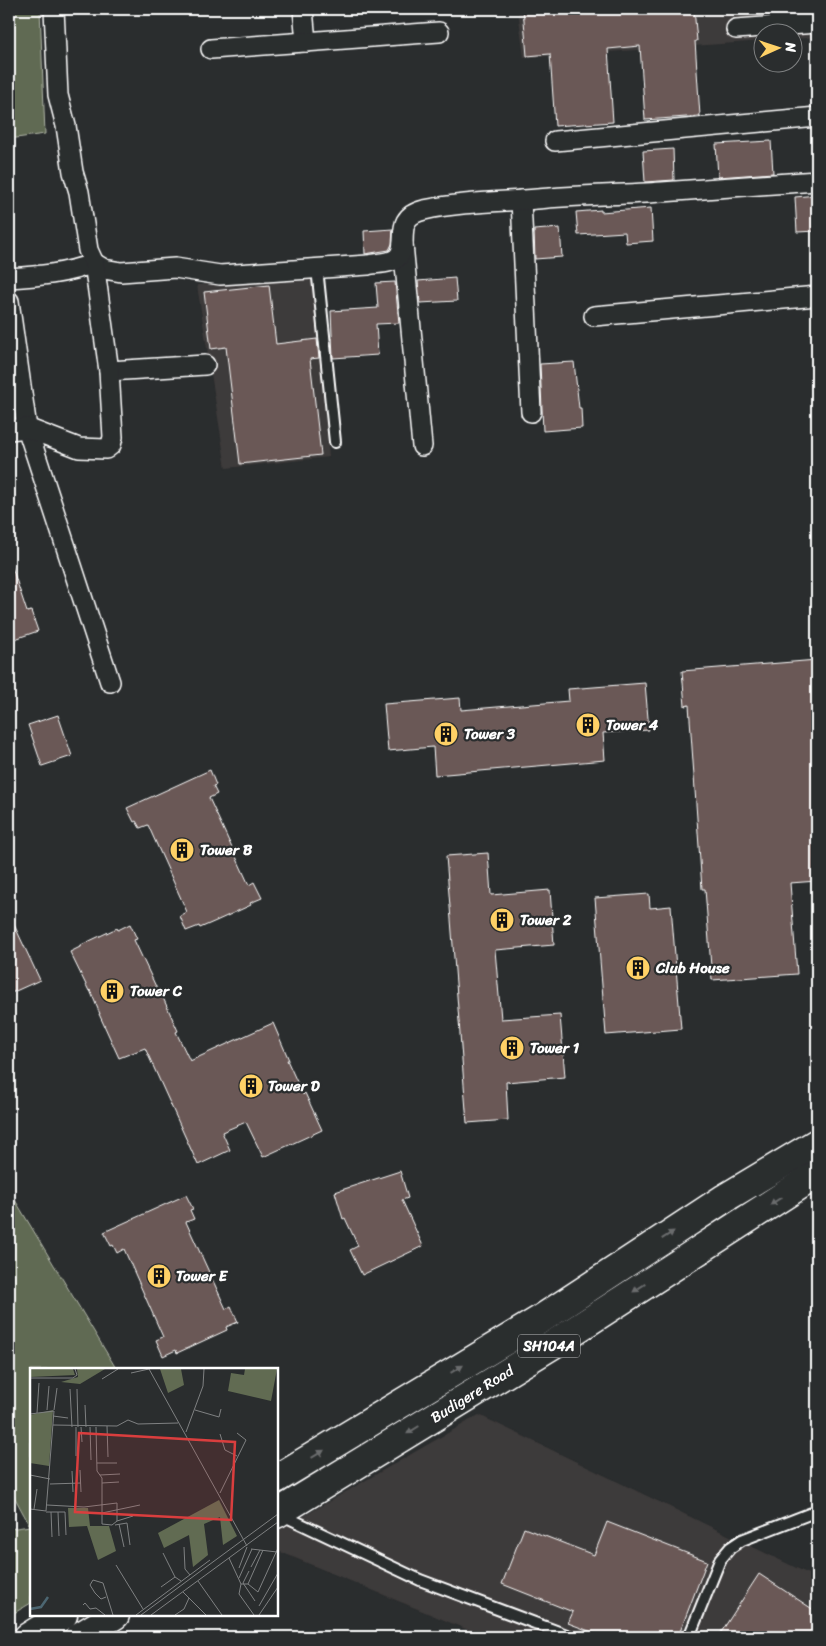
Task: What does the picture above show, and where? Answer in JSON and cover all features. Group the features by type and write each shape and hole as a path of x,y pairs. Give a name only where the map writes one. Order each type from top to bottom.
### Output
{"main road":[{"name":"Budigere Road","path":"278,1478 541,1319 720,1202 817,1143"},
{"name":"Budigere Road","path":"278,1512 552,1345 817,1174"},
{"path":"28,1637 61,1616"},
{"path":"79,1637 113,1616"}],"street":[{"path":"18,429 79,448 106,449 111,445 114,437 109,371 94,263 88,250 79,192 73,172 66,126 58,95 54,9"},
{"path":"303,9 306,42"},
{"path":"736,29 817,23"},
{"path":"210,49 439,32"},
{"path":"554,141 817,118"},
{"path":"94,263 104,269 121,272 176,268 220,275 368,265 392,261 401,254 404,229 407,221 411,215 417,212 471,203 817,181"},
{"path":"522,200 531,412"},
{"path":"403,240 422,446"},
{"path":"9,278 55,274 77,270 94,263"},
{"path":"594,316 817,296"},
{"path":"9,302 18,429 110,682"},
{"path":"109,371 205,364"}],"lane":[{"path":"317,268 335,442"},
{"path":"689,1637 720,1560 730,1548 742,1540 817,1511"},
{"path":"278,1513 420,1580 572,1637"}],"shaded area":[{"path":"518,9 817,9 817,37 804,38 804,22 754,22 754,42 524,58"},
{"path":"313,277 329,457 226,468 197,285"},
{"path":"479,1415 817,1578 817,1637 485,1637 278,1551 278,1531"}],"green space":[{"path":"9,9 40,9 45,134 9,139"},
{"path":"9,1190 116,1368 30,1368 30,1526 9,1487"},
{"path":"30,1526 30,1604 9,1616 9,1529"}],"building":[{"path":"523,9 694,9 700,116 645,120 640,46 608,49 613,122 555,126 550,54 527,56"},
{"path":"771,141 773,173 718,177 716,144"},
{"path":"673,149 674,180 645,182 643,151"},
{"path":"817,195 817,231 797,232 795,197"},
{"path":"651,208 653,241 626,243 625,232 578,235 576,212"},
{"path":"560,228 562,257 535,259 534,230"},
{"path":"393,229 392,244 389,250 365,254 364,231"},
{"path":"455,278 457,301 420,303 418,281"},
{"path":"395,282 399,323 376,324 378,355 333,358 331,311 378,308 376,283"},
{"path":"269,285 276,344 317,339 319,358 310,359 321,455 240,464 226,347 211,349 204,292"},
{"path":"574,362 582,428 543,431 540,364"},
{"path":"11,564 27,612 31,611 38,631 9,641 9,565"},
{"path":"817,660 817,881 790,883 797,974 712,980 705,889 702,889 689,705 685,706 682,671"},
{"path":"645,683 649,730 603,733 605,760 435,775 433,747 388,751 384,704 460,698 461,710 569,701 568,689"},
{"path":"58,715 72,756 42,766 28,725"},
{"name":"Tower B","path":"210,770 216,785 213,786 217,794 209,798 249,885 254,882 262,898 250,903 251,905 200,928 199,926 186,931 180,916 187,912 148,825 140,828 136,821 134,822 127,808"},
{"path":"488,853 491,895 550,890 554,945 495,950 501,1019 560,1015 565,1077 506,1082 508,1120 467,1123 446,856"},
{"name":"Club House","path":"649,894 650,908 671,906 681,1029 606,1035 595,898"},
{"path":"9,914 40,980 9,994"},
{"path":"130,924 137,939 134,940 158,991 160,991 190,1061 273,1023 303,1095 305,1093 322,1130 263,1157 246,1122 222,1132 230,1150 198,1165 145,1048 119,1058 90,990 70,952 117,928 118,930"},
{"path":"400,1171 408,1198 402,1200 423,1246 362,1275 350,1250 358,1246 345,1218 343,1219 335,1192"},
{"name":"Tower E","path":"186,1195 193,1209 190,1210 194,1219 186,1222 226,1309 231,1306 238,1322 226,1327 227,1330 177,1353 176,1350 163,1356 156,1340 163,1337 124,1249 117,1253 104,1232"},
{"path":"607,1522 707,1561 678,1637 605,1637 568,1623 573,1612 502,1584 524,1528 594,1555"},
{"path":"759,1574 817,1612 817,1629 812,1637 718,1637"}],"place":[{"name":"Tower 4","path":"588,725"},
{"name":"Tower 3","path":"446,734"},
{"name":"Tower B","path":"182,850"},
{"name":"Tower 2","path":"502,920"},
{"name":"Club House","path":"638,968"},
{"name":"Tower C","path":"112,991"},
{"name":"Tower 1","path":"512,1048"},
{"name":"Tower D","path":"251,1086"},
{"name":"Tower E","path":"159,1276"}]}
